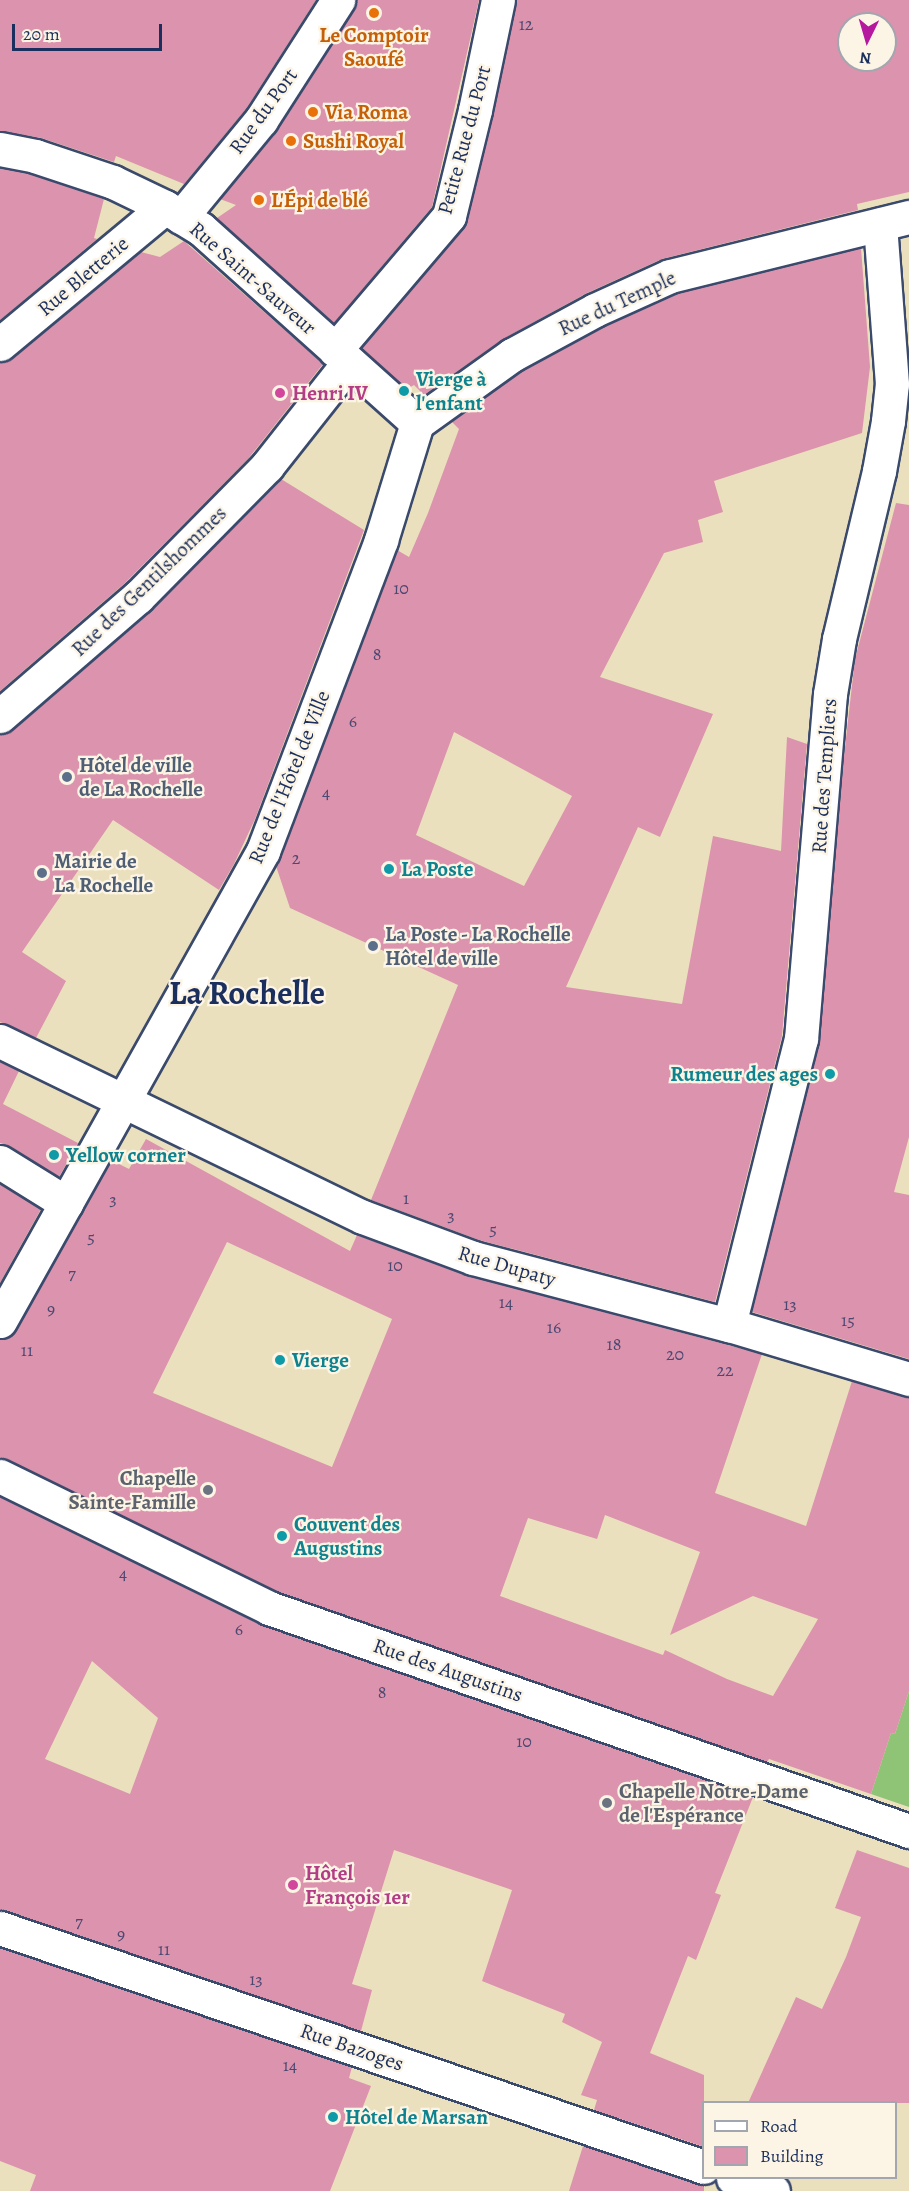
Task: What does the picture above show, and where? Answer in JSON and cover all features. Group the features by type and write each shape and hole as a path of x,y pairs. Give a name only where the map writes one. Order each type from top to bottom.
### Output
{"street":[{"name":"Rue du Port","path":"173,212 261,120 338,0"},
{"name":"Petite Rue du Port","path":"267,466 342,356 449,216 475,110 498,0"},
{"name":"Rue Saint-Sauveur","path":"0,149 35,156 112,182 173,212 201,230 417,423"},
{"name":"Rue Bletterie","path":"0,344 173,212"},
{"name":"Rue du Temple","path":"417,423 512,355 595,310 670,276 895,220"},
{"name":"Rue des Templiers","path":"729,1325 801,1039 830,694 838,639 879,471 888,421 892,384 895,220"},
{"name":"Rue de l'Hôtel de Ville","path":"0,1321 263,851 381,540 417,423"},
{"name":"Rue des Gentilshommes","path":"0,716 138,597 267,466"},
{"name":"Rue Dupaty","path":"0,1041 363,1217 473,1258 729,1325 909,1379"},
{"path":"0,1162 66,1203"},
{"name":"Rue des Augustins","path":"0,1476 269,1608 909,1831"},
{"name":"Rue Bazoges","path":"0,1928 702,2166"},
{"path":"736,2179 773,2191"}],"green space":[{"path":"909,1691 909,1807 871,1794 891,1733 895,1734"}],"building":[{"path":"0,0 316,0 246,109 184,184 116,156 114,162 41,138 0,131"},
{"path":"357,0 479,0 432,207 334,323 217,218 236,205 220,199 277,130 354,10"},
{"path":"516,0 909,0 909,192 857,204 858,210 662,259 587,293 503,339 424,395 414,385 407,389 361,348 467,221 493,114"},
{"path":"0,168 30,174 104,199 94,238 97,239 0,320"},
{"path":"184,241 323,364 248,459 125,583 0,691 0,362 12,358 141,252 160,257"},
{"path":"861,248 870,367 862,433 714,481 723,512 698,520 703,542 664,553 600,677 713,714 660,837 638,827 566,987 682,1004 713,836 781,851 787,737 807,744 782,1036 715,1302 479,1240 371,1200 458,985 290,908 276,866 397,550 409,557 428,513 459,429 451,421 522,371 603,327 676,294","holes":["454,732 572,796 524,886 416,835"]},
{"name":"Hôtel de ville de La Rochelle","path":"281,479 364,530 255,819 234,864 219,890 113,820 22,952 66,981 36,1038 0,1022 0,734 12,730 150,611"},
{"path":"896,503 909,505 909,1137 894,1192 909,1195 909,1359 752,1312 819,1043 844,756 855,659"},
{"path":"0,1062 19,1071 3,1104 78,1143 59,1177 10,1146 0,1143"},
{"path":"146,1139 350,1251 357,1235 468,1276 762,1354 715,1493 806,1526 852,1381 909,1397 909,1691 895,1734 891,1733 871,1794 769,1759 767,1762 276,1591 0,1457 0,1340 9,1337 16,1330 111,1160 129,1169","holes":["227,1242 392,1319 332,1467 153,1393","605,1515 700,1552 670,1635 753,1596 818,1619 773,1696 727,1679 665,1650 663,1655 500,1596 528,1518 597,1539"]},
{"path":"0,1184 41,1209 0,1283"},
{"path":"0,1497 263,1626 753,1797 715,1893 721,1895 696,1960 688,1956 650,2053 704,2075 702,2146 594,2110 597,2100 581,2095 602,2042 562,2022 565,2014 482,1981 512,1890 394,1850 352,1984 372,1990 361,2031 0,1910","holes":["92,1661 158,1718 130,1794 45,1759"]},
{"path":"857,1850 909,1868 909,2103 897,2103 897,2101 749,2101 796,1997 822,2009 846,1957 861,1917 835,1908"},
{"path":"0,1948 352,2067 349,2078 371,2086 330,2191 30,2191 36,2175 0,2161"},
{"path":"583,2146 704,2185 704,2191 569,2191"}],"place":[{"name":"Le Comptoir Saoufé","path":"374,13"},
{"name":"Via Roma","path":"313,112"},
{"name":"Sushi Royal","path":"291,141"},
{"name":"L'Épi de blé","path":"259,200"},
{"name":"Vierge à l'enfant","path":"404,391"},
{"name":"Henri IV","path":"280,393"},
{"name":"Hôtel de ville de La Rochelle","path":"67,777"},
{"name":"La Poste","path":"389,869"},
{"name":"Mairie de La Rochelle","path":"42,873"},
{"name":"La Poste - La Rochelle Hôtel de ville","path":"373,946"},
{"name":"Rumeur des ages","path":"830,1074"},
{"name":"Yellow corner","path":"54,1155"},
{"name":"Vierge","path":"280,1360"},
{"name":"Chapelle Sainte-Famille","path":"208,1490"},
{"name":"Couvent des Augustins","path":"282,1536"},
{"name":"Chapelle Notre-Dame de l'Espérance","path":"607,1803"},
{"name":"Hôtel François 1er","path":"293,1885"},
{"name":"Hôtel de Marsan","path":"333,2117"}],"district":[{"name":"La Rochelle","path":"247,993"}]}
